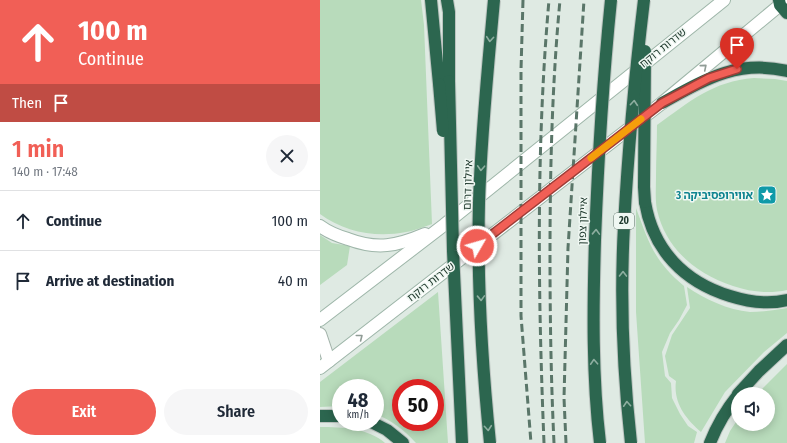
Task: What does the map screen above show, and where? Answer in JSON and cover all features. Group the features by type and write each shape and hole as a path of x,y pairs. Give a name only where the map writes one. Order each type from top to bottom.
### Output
{"highway":[{"path":"431,0 444,82 462,443"},
{"path":"444,82 449,12 447,0"},
{"name":"איילון דרום","path":"490,443 482,344 479,204 494,0"},
{"name":"איילון צפון","path":"600,443 594,358 594,280 597,191 611,0"},
{"path":"645,0 644,187 645,202 651,226 662,248 673,262 693,280 716,292 748,301 761,303 787,300"},
{"name":"20","path":"631,443 624,349 624,226 638,57 645,0"},
{"path":"662,103 709,78 729,71 753,67 776,68 787,71"},
{"path":"744,387 758,371 787,345"},
{"path":"710,443 717,425 731,403"},
{"path":"320,416 332,416"},
{"path":"384,428 403,443"}],"main road":[{"name":"שדרות רוקח","path":"320,320 444,225 724,0"},
{"name":"שדרות רוקח","path":"323,361 662,103 783,4"},
{"path":"320,226 336,235 356,242 380,246 405,242 444,225"},
{"path":"320,334 323,361"}],"green space":[{"path":"320,0 421,0 424,25 432,224 415,230 395,234 372,234 339,225 320,214"},
{"path":"754,78 787,81 787,290 774,292 753,291 733,286 707,275 695,267 684,258 667,237 661,224 656,206 657,125 691,101 714,88 726,83"},
{"path":"636,208 649,241 659,260 684,286 687,305 670,333 662,352 665,376 671,383 672,398 688,426 697,432 694,443 645,443 636,312"},
{"path":"320,235 332,243 350,246 347,265 320,285"},
{"path":"687,287 701,296 717,303 742,311 759,312 787,308 787,333 764,352 725,392 701,432 690,422 682,410 677,396 676,381 669,376 665,356 672,335 690,308"},
{"path":"438,292 444,379 392,379 392,422 384,418 384,379 332,379 332,406 320,407 320,382"},
{"path":"787,364 787,443 725,443 731,430 731,431 775,431 775,387 764,387"},
{"path":"444,383 448,443 416,443 403,431 444,431"},
{"path":"320,427 332,427 332,431 363,431 385,443 320,443"}],"railway":[{"path":"523,0 521,70 521,316 531,443"},
{"path":"544,443 540,332 539,221 542,110 549,0"},
{"path":"554,443 550,326 550,191 553,96 560,0"},
{"path":"566,443 564,398 568,248 584,0"}],"slow traffic":[{"path":"591,158 641,119"}],"place":[{"name":"אווירופסיביקה 3","path":"767,195"}],"route":[{"path":"477,246 662,103 709,78 737,69"}]}
